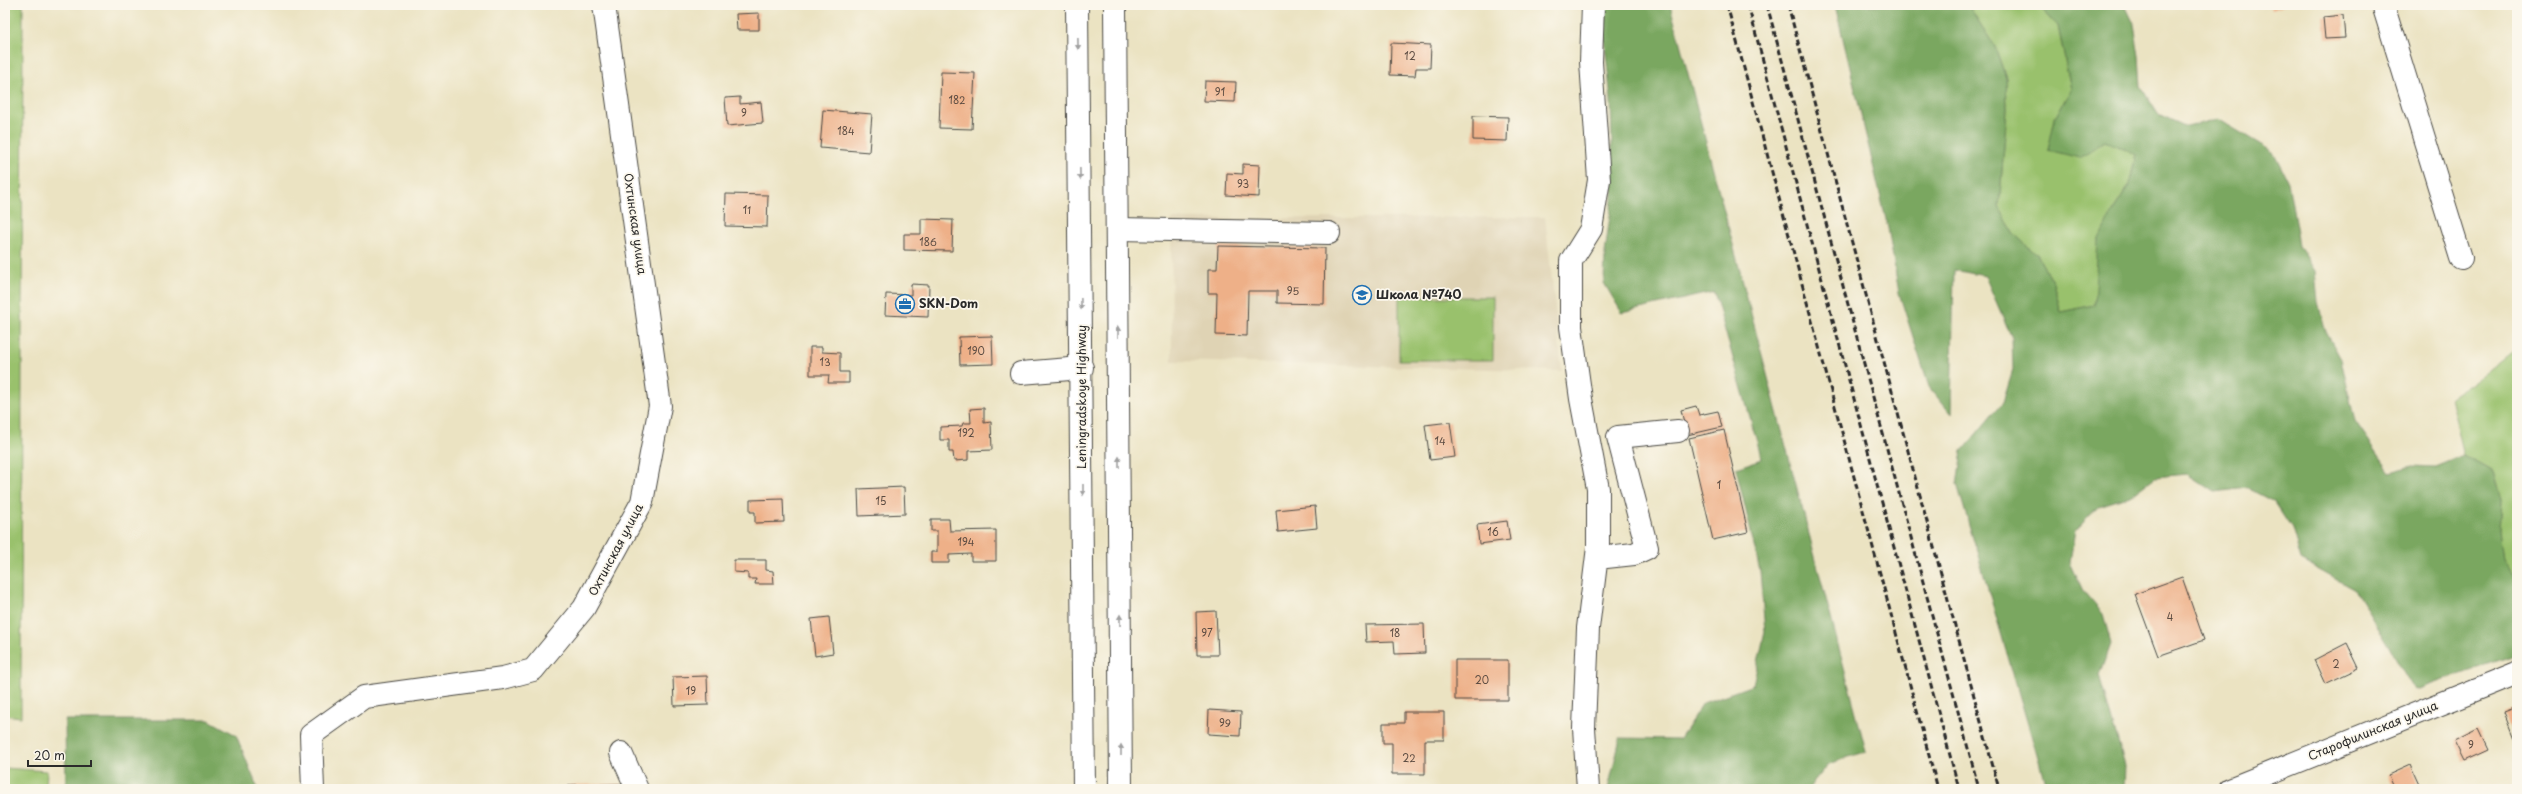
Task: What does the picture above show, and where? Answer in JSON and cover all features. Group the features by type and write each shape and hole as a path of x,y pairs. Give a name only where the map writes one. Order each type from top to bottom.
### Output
{"main road":[{"name":"Охтинская улица","path":"313,789 311,735 364,697 503,678 533,670 584,608 642,502 660,406 604,5"},
{"name":"Leningradskoye Highway","path":"1078,5 1082,368 1084,789"},
{"path":"1115,5 1118,229 1121,789"},
{"path":"1588,789 1584,728 1588,628 1597,558 1598,489 1581,399 1571,327 1571,261 1591,228 1599,180 1591,62 1593,5"},
{"path":"2383,5 2461,258"},
{"path":"1118,229 1329,232"},
{"path":"1021,373 1082,368"},
{"path":"1597,558 1634,554 1647,548 1618,437 1678,431"},
{"name":"Старофилинская улица","path":"2230,789 2517,673"},
{"path":"621,753 637,789"}],"shaded area":[{"name":"Школа №740","path":"1545,217 1562,371 1172,361 1171,219"}],"green space":[{"path":"5,5 23,5 21,717 5,715"},
{"path":"1604,5 1670,5 1866,751 1829,764 1808,789 1608,789 1620,738 1680,739 1703,703 1753,685 1765,632 1760,571 1736,468 1762,459 1714,292 1622,313 1604,283 1605,253 1613,193 1611,101 1603,25"},
{"path":"1835,5 1968,5 1995,47 2006,78 2007,109 1999,207 2014,234 2037,255 2053,283 2061,312 2094,305 2098,241 2112,212 2129,186 2136,154 2105,141 2080,158 2048,150 2055,118 2071,89 2058,26 2038,5 2125,5 2134,24 2139,56 2141,87 2158,114 2187,127 2218,119 2273,152 2288,182 2299,245 2315,271 2318,302 2326,332 2341,359 2355,422 2390,472 2413,466 2435,467 2464,455 2493,471 2501,500 2499,530 2503,560 2517,582 2517,654 2415,690 2355,590 2301,560 2292,529 2274,502 2247,488 2215,492 2187,474 2155,477 2130,496 2099,506 2075,531 2070,562 2083,591 2103,614 2111,643 2099,676 2125,766 2124,789 2047,789 1957,484 1962,451 2003,402 2013,370 2012,338 1985,276 1954,270 1951,414 1929,387 1899,293 1888,228"},
{"path":"1968,5 2038,5 2058,26 2071,89 2055,118 2080,158 2105,141 2136,154 2129,186 2112,212 2097,274 2094,305 2061,312 2053,283 2037,255 2014,234 1999,207 2007,109 2006,78 1995,47"},
{"path":"1399,297 1493,297 1493,360 1399,360"},
{"path":"2517,348 2517,582 2503,560 2499,530 2501,500 2493,471 2464,455 2450,397 2480,377"},
{"path":"65,720 209,720 236,735 258,789 66,789"},
{"path":"5,768 47,771 46,789 5,789"}],"building":[{"path":"2270,5 2286,5 2271,10"},
{"path":"759,13 759,30 737,30 736,14"},
{"path":"2343,15 2345,38 2325,39 2323,17"},
{"path":"1391,43 1431,45 1430,68 1416,68 1415,76 1390,75"},
{"path":"941,72 975,73 972,129 939,128"},
{"path":"1205,81 1236,82 1235,102 1204,101"},
{"path":"740,97 740,104 761,102 763,123 727,126 725,98"},
{"path":"823,110 872,114 869,152 820,148"},
{"path":"1473,116 1508,117 1507,141 1473,140"},
{"path":"1243,164 1260,165 1259,197 1226,195 1227,173 1243,174"},
{"path":"726,194 768,195 767,227 725,226"},
{"path":"921,219 953,220 952,251 904,250 904,234 921,234"},
{"path":"1218,246 1325,248 1324,304 1277,303 1277,291 1248,291 1247,336 1216,335 1217,293 1208,293 1208,269 1217,269"},
{"path":"911,284 929,285 928,317 885,315 886,294 911,295"},
{"path":"992,336 993,364 960,365 959,337"},
{"path":"810,347 822,347 822,352 840,353 840,372 849,372 849,383 828,383 829,375 810,375"},
{"path":"1696,406 1699,415 1718,411 1722,427 1687,435 1681,410"},
{"path":"984,408 984,423 991,422 992,450 968,451 968,460 954,461 953,452 949,452 949,440 940,440 940,427 962,426 963,423 971,423 970,409"},
{"path":"1450,422 1455,457 1430,460 1425,425"},
{"path":"1724,430 1748,532 1713,540 1689,438"},
{"path":"904,487 905,514 859,516 858,489"},
{"path":"783,499 784,522 755,523 755,512 750,512 750,500"},
{"path":"1315,506 1317,528 1278,532 1276,510"},
{"path":"931,519 949,519 950,531 996,530 996,561 971,561 971,554 949,555 949,563 931,563 931,552 937,552 937,531 931,531"},
{"path":"1507,521 1510,540 1479,544 1477,525"},
{"path":"734,560 766,560 766,570 773,571 774,584 755,584 756,579 748,579 748,573 734,572"},
{"path":"2182,577 2204,640 2158,656 2135,594"},
{"path":"1216,611 1218,655 1197,655 1196,612"},
{"path":"829,617 833,653 815,656 811,619"},
{"path":"1424,624 1425,653 1395,654 1394,641 1366,642 1365,625"},
{"path":"2347,643 2359,668 2325,684 2314,660"},
{"path":"1455,660 1508,660 1508,700 1455,700"},
{"path":"707,676 708,705 674,706 673,677"},
{"path":"2517,708 2517,746 2504,713"},
{"path":"1209,710 1241,712 1240,736 1208,734"},
{"path":"1404,712 1444,712 1444,740 1425,740 1425,774 1392,774 1392,743 1383,743 1383,723 1404,723"},
{"path":"2478,729 2488,750 2464,761 2454,741"},
{"path":"2410,765 2420,787 2394,789 2388,775"},
{"path":"621,784 621,789 569,789 569,785"}],"railway":[{"path":"1727,5 1938,789"},
{"path":"1748,5 1959,789"},
{"path":"1767,5 1979,789"},
{"path":"1788,5 1999,789"}],"place":[{"name":"Школа №740","path":"1362,295"},
{"name":"SKN-Dom","path":"905,304"}]}
